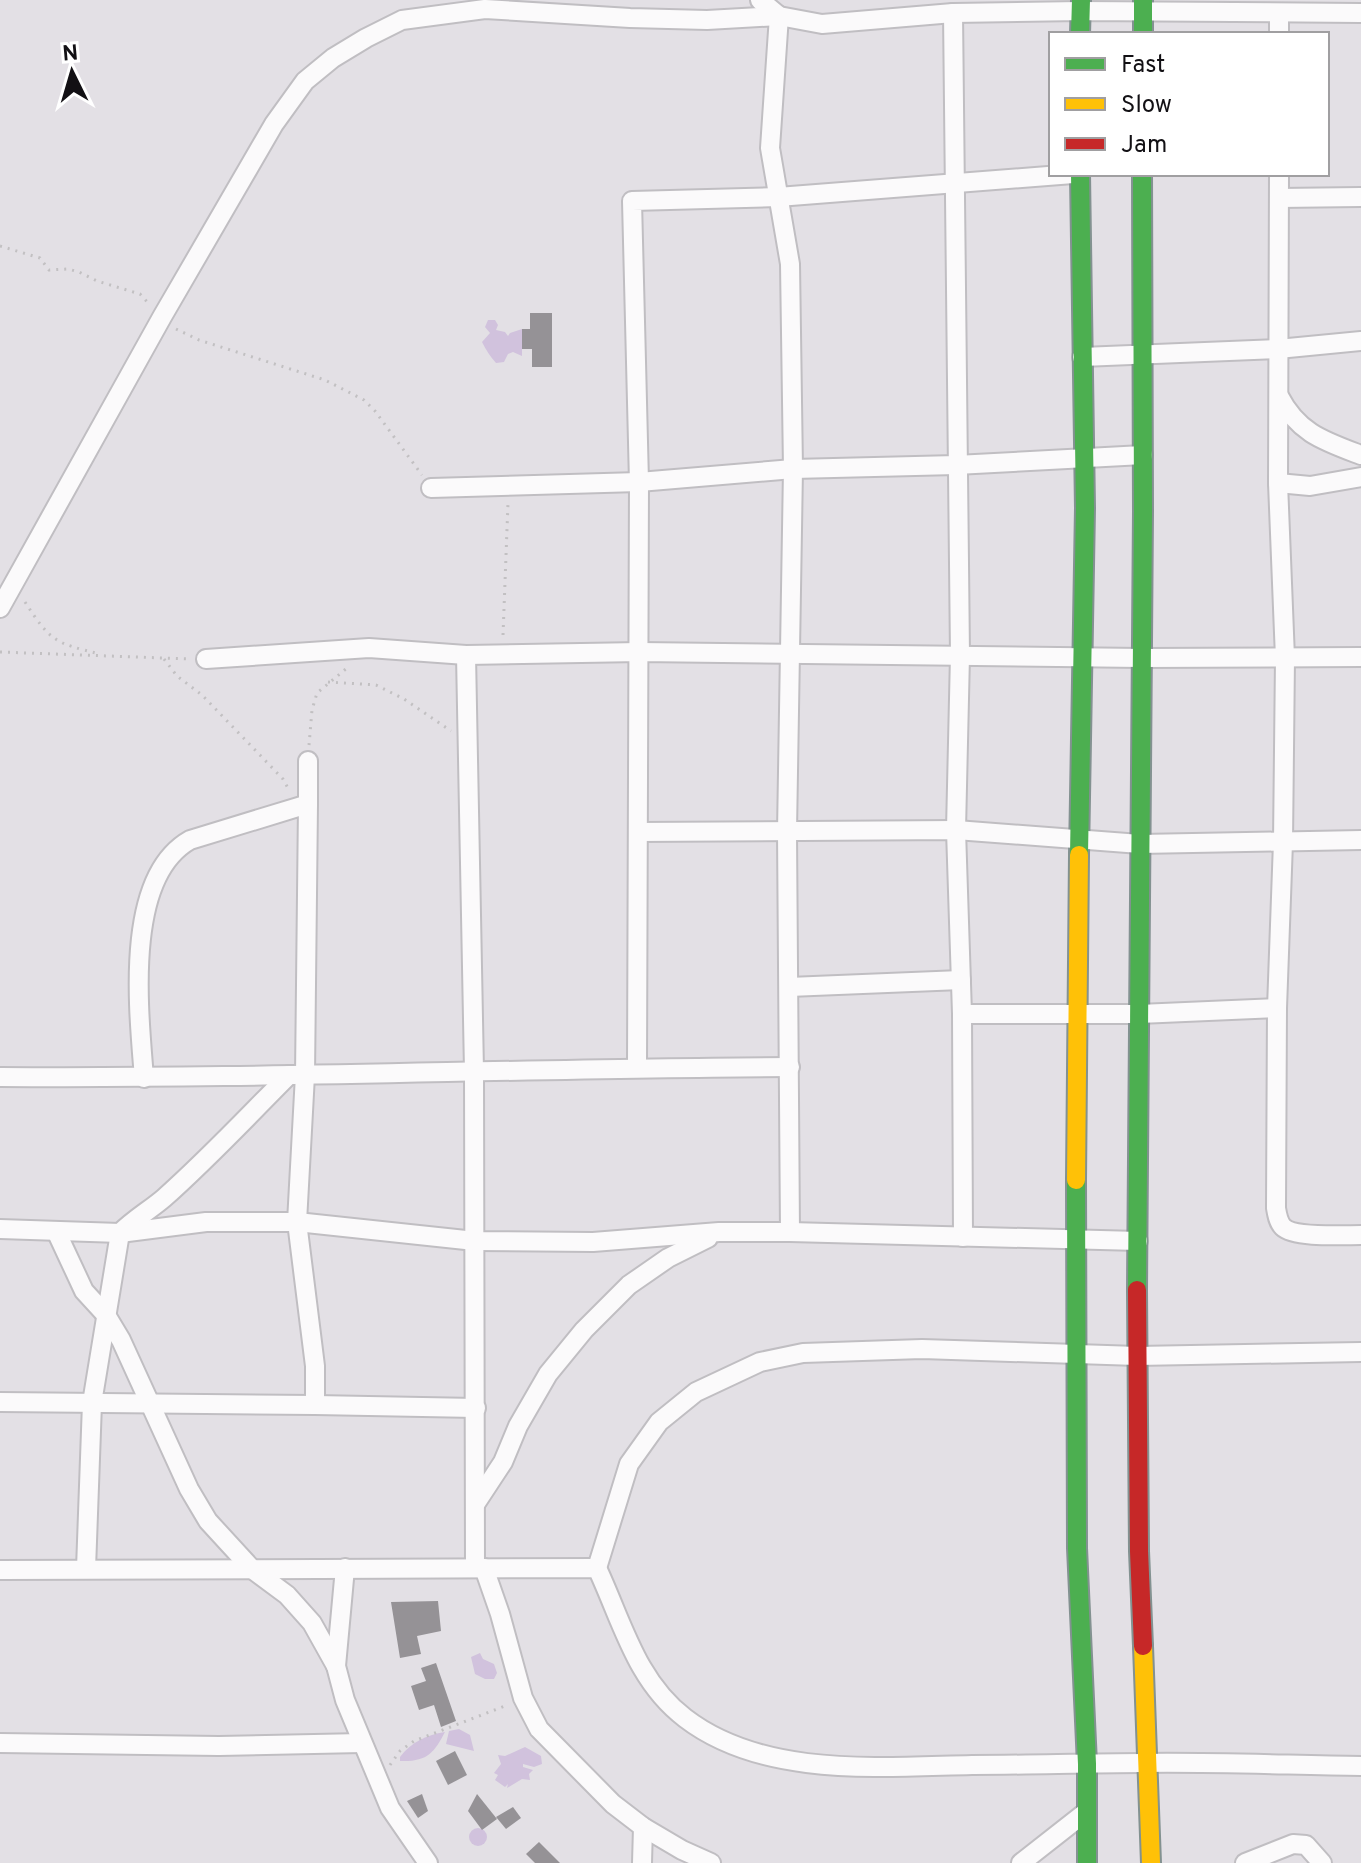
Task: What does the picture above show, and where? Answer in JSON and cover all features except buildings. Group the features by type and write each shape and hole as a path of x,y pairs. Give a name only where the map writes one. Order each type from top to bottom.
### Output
{"main road":[{"path":"1080,5 1080,32"},
{"path":"1143,5 1143,32"},
{"path":"1080,176 1084,657 1076,1015 1077,1548 1087,1764 1087,1863"},
{"path":"1142,176 1137,1356 1139,1551 1151,1863"}],"street":[{"path":"760,0 779,16"},
{"path":"0,608 274,124 305,81 333,58 402,20 485,9 662,19 779,16 822,24 1080,5 1361,13"},
{"path":"953,13 960,655 956,830 962,1014 963,1237"},
{"path":"1279,13 1279,32"},
{"path":"779,16 770,148 790,264 793,469 787,832 790,1232"},
{"path":"637,1068 640,652 632,201 778,197 1051,176"},
{"path":"1279,176 1278,483 1285,658 1277,1008 1277,1218 1283,1227 1294,1233 1361,1235"},
{"path":"1279,198 1361,197"},
{"path":"1082,357 1278,349 1361,341"},
{"path":"1278,395 1288,414 1301,427 1323,441 1361,455"},
{"path":"431,488 639,482 793,469 956,465 1143,455"},
{"path":"1278,483 1310,486 1361,477"},
{"path":"206,659 369,648 466,655 640,652 1285,658 1359,655"},
{"path":"466,655 474,1071 476,1503 480,1568 500,1614 523,1698 539,1729 613,1804 643,1827 711,1863"},
{"path":"308,761 301,806 297,1222 315,1366 315,1405"},
{"path":"144,1078 138,997 139,960 142,923 155,881 176,848 190,840 301,806"},
{"path":"638,832 956,830 1140,844 1361,840"},
{"path":"789,987 961,980"},
{"path":"962,1014 1139,1014 1277,1008"},
{"path":"0,1077 144,1078 790,1067"},
{"path":"86,1569 92,1403 120,1233 161,1200 297,1075"},
{"path":"0,1229 120,1233 206,1222 297,1222 475,1241 593,1242 719,1232 790,1232 1138,1241"},
{"path":"56,1231 84,1291 106,1315 121,1340 189,1489 208,1521 252,1569 287,1595 312,1623 336,1666 345,1700 390,1808 428,1863"},
{"path":"476,1503 503,1462 518,1426 548,1374 584,1330 629,1285 668,1258 719,1232"},
{"path":"1361,1352 1137,1356 922,1349 803,1353 760,1362 696,1392 659,1422 629,1464 597,1568 637,1661 657,1694 711,1736 770,1757 831,1764 922,1766 1147,1763 1361,1766"},
{"path":"0,1402 476,1408"},
{"path":"336,1666 345,1568"},
{"path":"0,1570 597,1568"},
{"path":"0,1743 193,1746 362,1743"},
{"path":"1021,1863 1086,1812"},
{"path":"642,1863 643,1827"},
{"path":"1245,1863 1293,1844 1306,1845 1322,1863"}],"path":[{"path":"0,246 40,258 49,270 68,269 140,294 172,327 199,340 325,380 364,400 431,488"},
{"path":"503,654 509,487"},
{"path":"14,583 46,632 62,645 108,656"},
{"path":"308,761 314,699 322,687 369,648"},
{"path":"0,652 206,659"},
{"path":"164,659 177,676 202,695 283,779 301,806"},
{"path":"328,682 376,685 404,699 446,729 467,737"},
{"path":"376,1773 389,1766 400,1751 414,1741 523,1698"}],"shaded area":[{"path":"488,320 495,320 498,325 496,330 508,336 522,329 522,356 513,352 504,362 496,363 482,342 490,333 485,327"},
{"path":"480,1653 483,1659 494,1664 497,1673 494,1679 475,1674 471,1657"},
{"path":"459,1729 470,1735 474,1751 446,1744 449,1731"},
{"path":"445,1732 428,1755 417,1760 400,1761 400,1757 414,1743"},
{"path":"525,1747 541,1756 542,1764 534,1767 523,1764 523,1767 533,1770 529,1774 530,1780 522,1779 507,1788 508,1784 505,1787 495,1780 498,1775 494,1773 501,1764 498,1755 505,1756"},
{"path":"474,1828 482,1828 487,1837 485,1844 474,1846 469,1841 469,1833"}],"traffic: fast":[{"path":"1080,32 1081,0"},
{"path":"1143,0 1143,32"},
{"path":"1079,855 1085,508 1080,176"},
{"path":"1137,1290 1143,511 1142,176"},
{"path":"1076,1180 1077,1548 1087,1764 1087,1863"}],"traffic: slow":[{"path":"1076,1180 1079,855"},
{"path":"1143,1646 1151,1863"}],"traffic: jam":[{"path":"1137,1290 1143,1646"}]}
